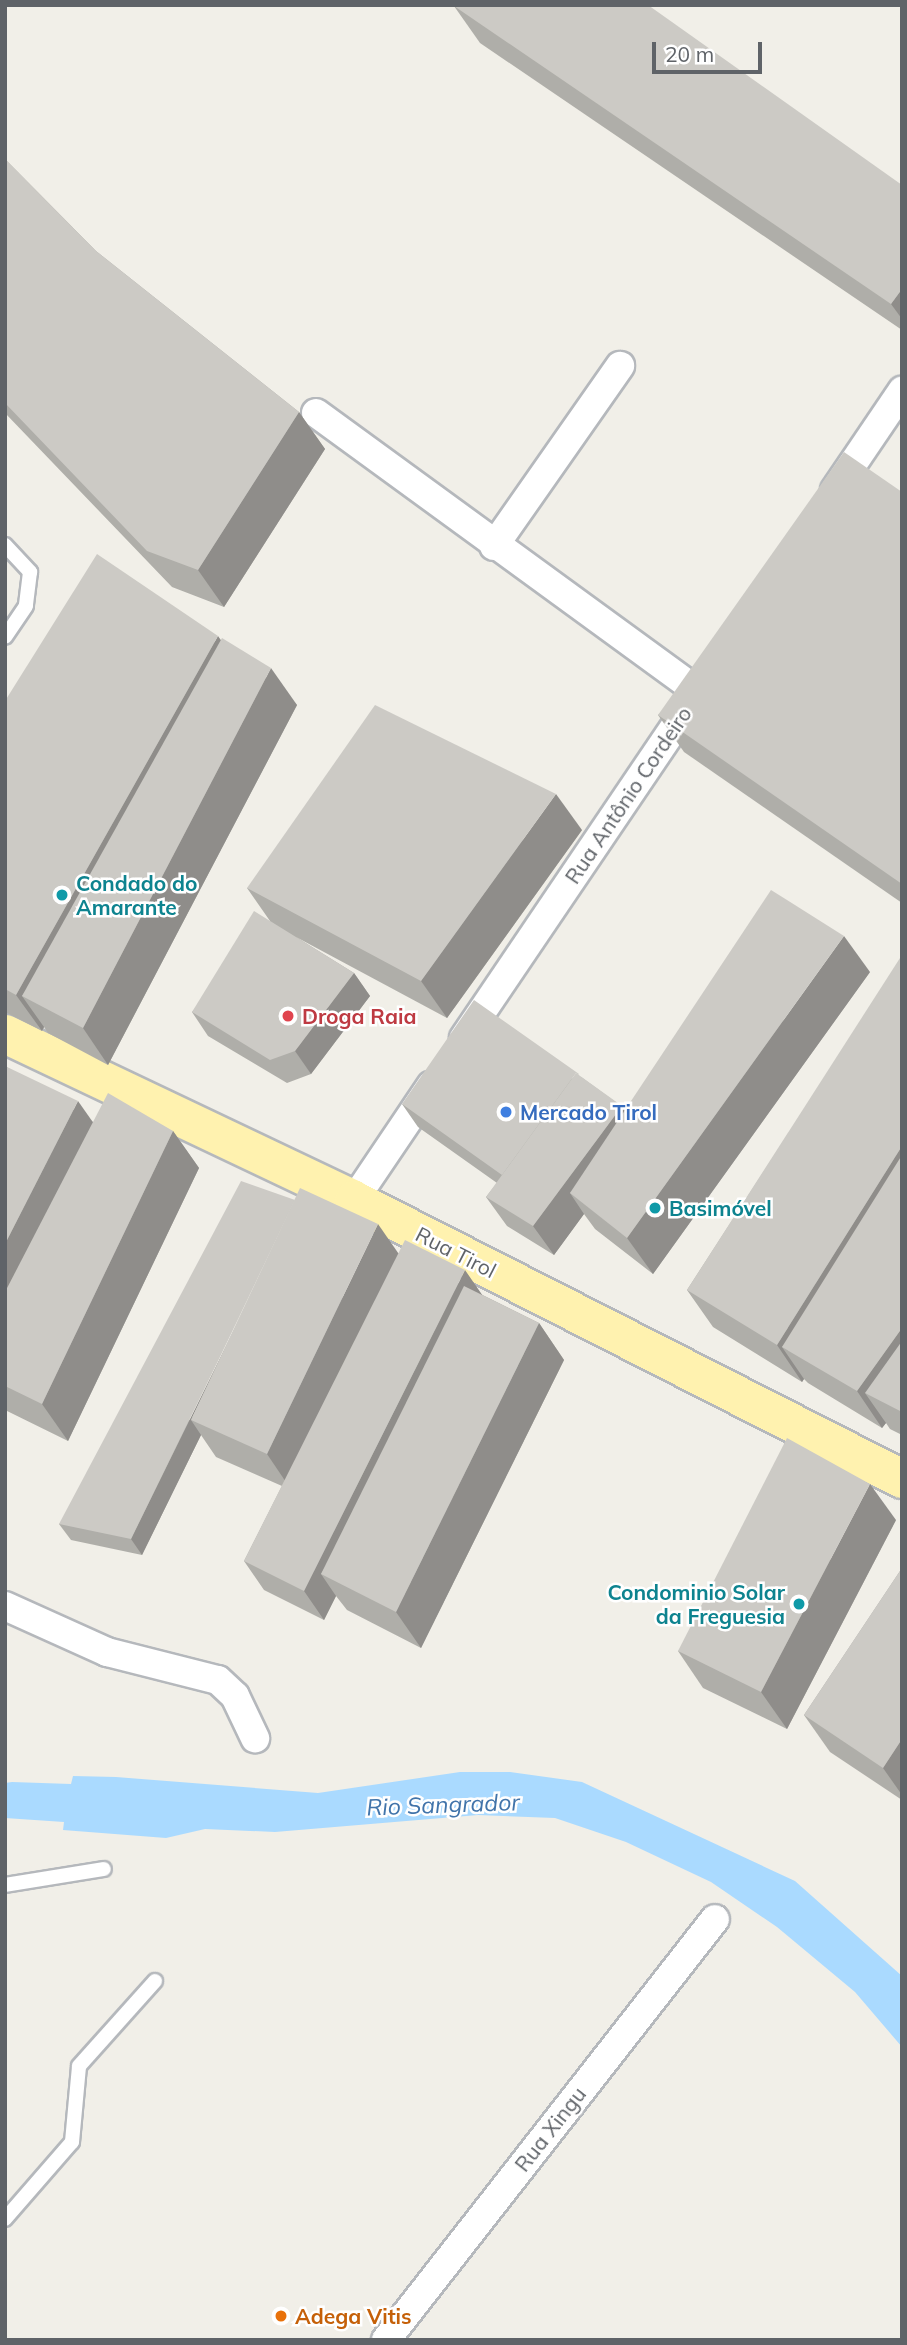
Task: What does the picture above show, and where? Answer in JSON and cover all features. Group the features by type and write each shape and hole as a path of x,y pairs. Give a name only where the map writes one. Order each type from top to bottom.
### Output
{"main road":[{"name":"Rua Tirol","path":"5,1034 354,1199 902,1479"}],"street":[{"path":"494,545 620,366"},
{"path":"816,518 902,391"},
{"path":"316,413 699,692"},
{"name":"Rua Antônio Cordeiro","path":"354,1199 714,669"},
{"path":"5,1606 107,1651 218,1680 235,1696 255,1738"},
{"name":"Rua Xingu","path":"386,2340 715,1919"}],"lane":[{"path":"5,545 30,572 26,606 5,638"},
{"path":"5,1885 104,1869"},
{"path":"5,2219 72,2142 79,2066 155,1981"}],"water":[{"name":"Rio Sangrador","path":"460,1772 510,1772 582,1782 795,1881 902,1976 902,2047 855,1992 777,1927 711,1882 626,1842 555,1818 478,1815 275,1832 205,1829 166,1838 63,1830 64,1822 5,1818 5,1783 12,1782 71,1784 73,1776 116,1777 318,1793"}],"building":[{"path":"455,5 648,5 902,185 902,289 891,304"},
{"path":"5,159 96,251 299,412 198,570 147,551 5,403"},
{"path":"844,452 902,492 902,884 658,715"},
{"name":"Condado do Amarante","path":"97,554 218,636 16,995 5,989 5,701"},
{"path":"222,638 271,668 83,1028 22,996"},
{"path":"375,705 556,794 421,981 247,888"},
{"path":"771,890 844,936 627,1238 570,1193"},
{"name":"Droga Raia","path":"254,911 354,973 295,1051 270,1060 192,1012"},
{"path":"900,958 902,1146 777,1345 687,1290"},
{"name":"Mercado Tirol","path":"474,1000 579,1074 576,1073 502,1175 402,1104"},
{"path":"5,1066 78,1101 5,1244"},
{"path":"576,1073 622,1106 533,1226 486,1197"},
{"path":"108,1093 173,1131 42,1404 5,1386 5,1292"},
{"path":"902,1155 902,1328 857,1391 782,1347"},
{"path":"241,1181 295,1200 131,1539 59,1524"},
{"path":"300,1188 378,1224 267,1454 191,1420"},
{"path":"405,1240 465,1270 304,1591 244,1561"},
{"path":"464,1286 539,1323 396,1612 321,1574"},
{"path":"902,1341 902,1412 865,1393"},
{"path":"787,1438 870,1484 761,1692 678,1651"},
{"path":"902,1568 902,1739 883,1768 804,1715"}],"place":[{"name":"Condado do Amarante","path":"62,895"},
{"name":"Droga Raia","path":"288,1016"},
{"name":"Mercado Tirol","path":"506,1112"},
{"name":"Basimóvel","path":"655,1208"},
{"name":"Condominio Solar da Freguesia","path":"799,1604"},
{"name":"Adega Vitis","path":"281,2316"}]}
